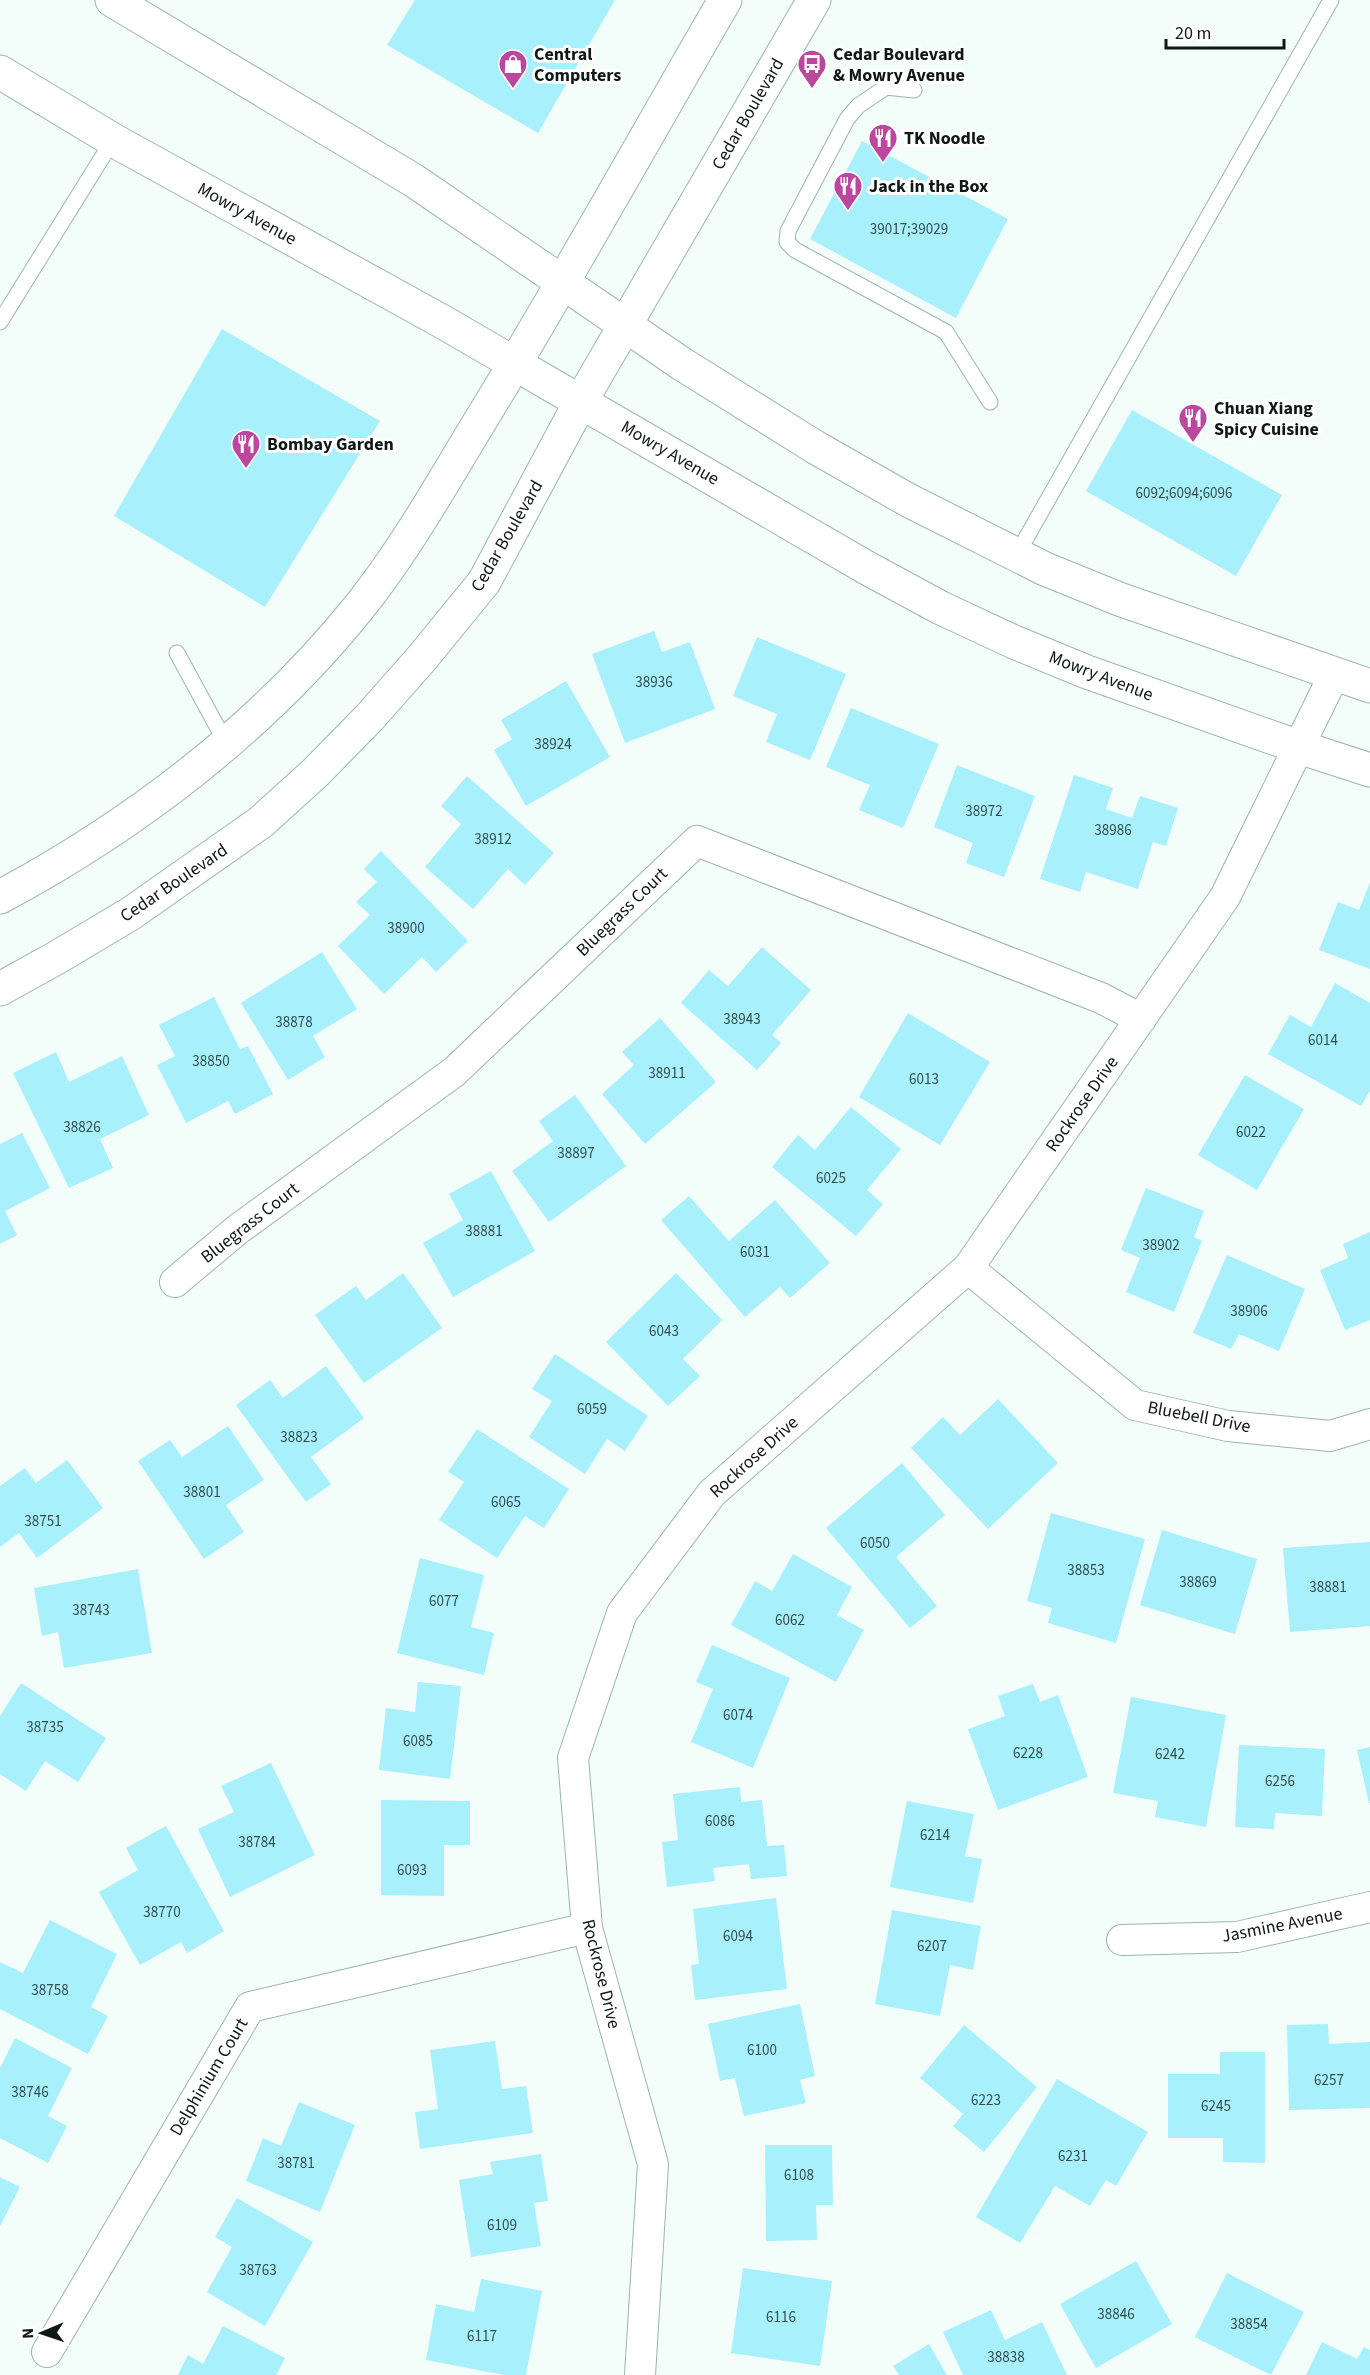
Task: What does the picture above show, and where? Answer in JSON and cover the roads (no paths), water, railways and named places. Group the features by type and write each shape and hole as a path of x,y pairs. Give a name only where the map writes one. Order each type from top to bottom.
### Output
{"main road":[{"path":"112,0 412,180 481,225 625,326 815,447 908,500 1016,556 1119,599 1370,686"},
{"path":"0,897 87,845 152,802 209,759 310,663 359,607 405,543 515,363 725,0"},
{"name":"Cedar Boulevard","path":"0,989 130,914 261,822 338,750 422,658 484,582 581,401 814,0"},
{"name":"Mowry Avenue","path":"0,72 113,140 515,363 867,568 941,608 1014,642 1087,672 1370,770"}],"street":[{"name":"Rockrose Drive","path":"640,2375 653,2164 587,1928 573,1758 622,1613 711,1493 968,1268 1225,897 1334,675"},
{"name":"Bluegrass Court","path":"175,1282 237,1230 454,1072 697,841 1101,998 1141,1019"},
{"name":"Bluebell Drive","path":"968,1268 1134,1405 1228,1426 1329,1436 1370,1424"},
{"name":"Jasmine Avenue","path":"1122,1940 1237,1937 1370,1907"},
{"name":"Delphinium Court","path":"46,2352 250,2007 587,1928"}],"lane":[{"path":"1016,556 1331,0"},
{"path":"914,90 886,87 858,106 847,119 788,231 788,242 795,250 946,332 990,402"},
{"path":"0,322 113,140"},
{"path":"177,653 226,743"}],"place":[{"name":"Central Computers","path":"513,90"},
{"name":"Cedar Boulevard & Mowry Avenue","path":"812,90"},
{"name":"TK Noodle","path":"883,164"},
{"name":"Jack in the Box","path":"848,212"},
{"name":"Chuan Xiang Spicy Cuisine","path":"1193,444"},
{"name":"Bombay Garden","path":"246,470"}]}
